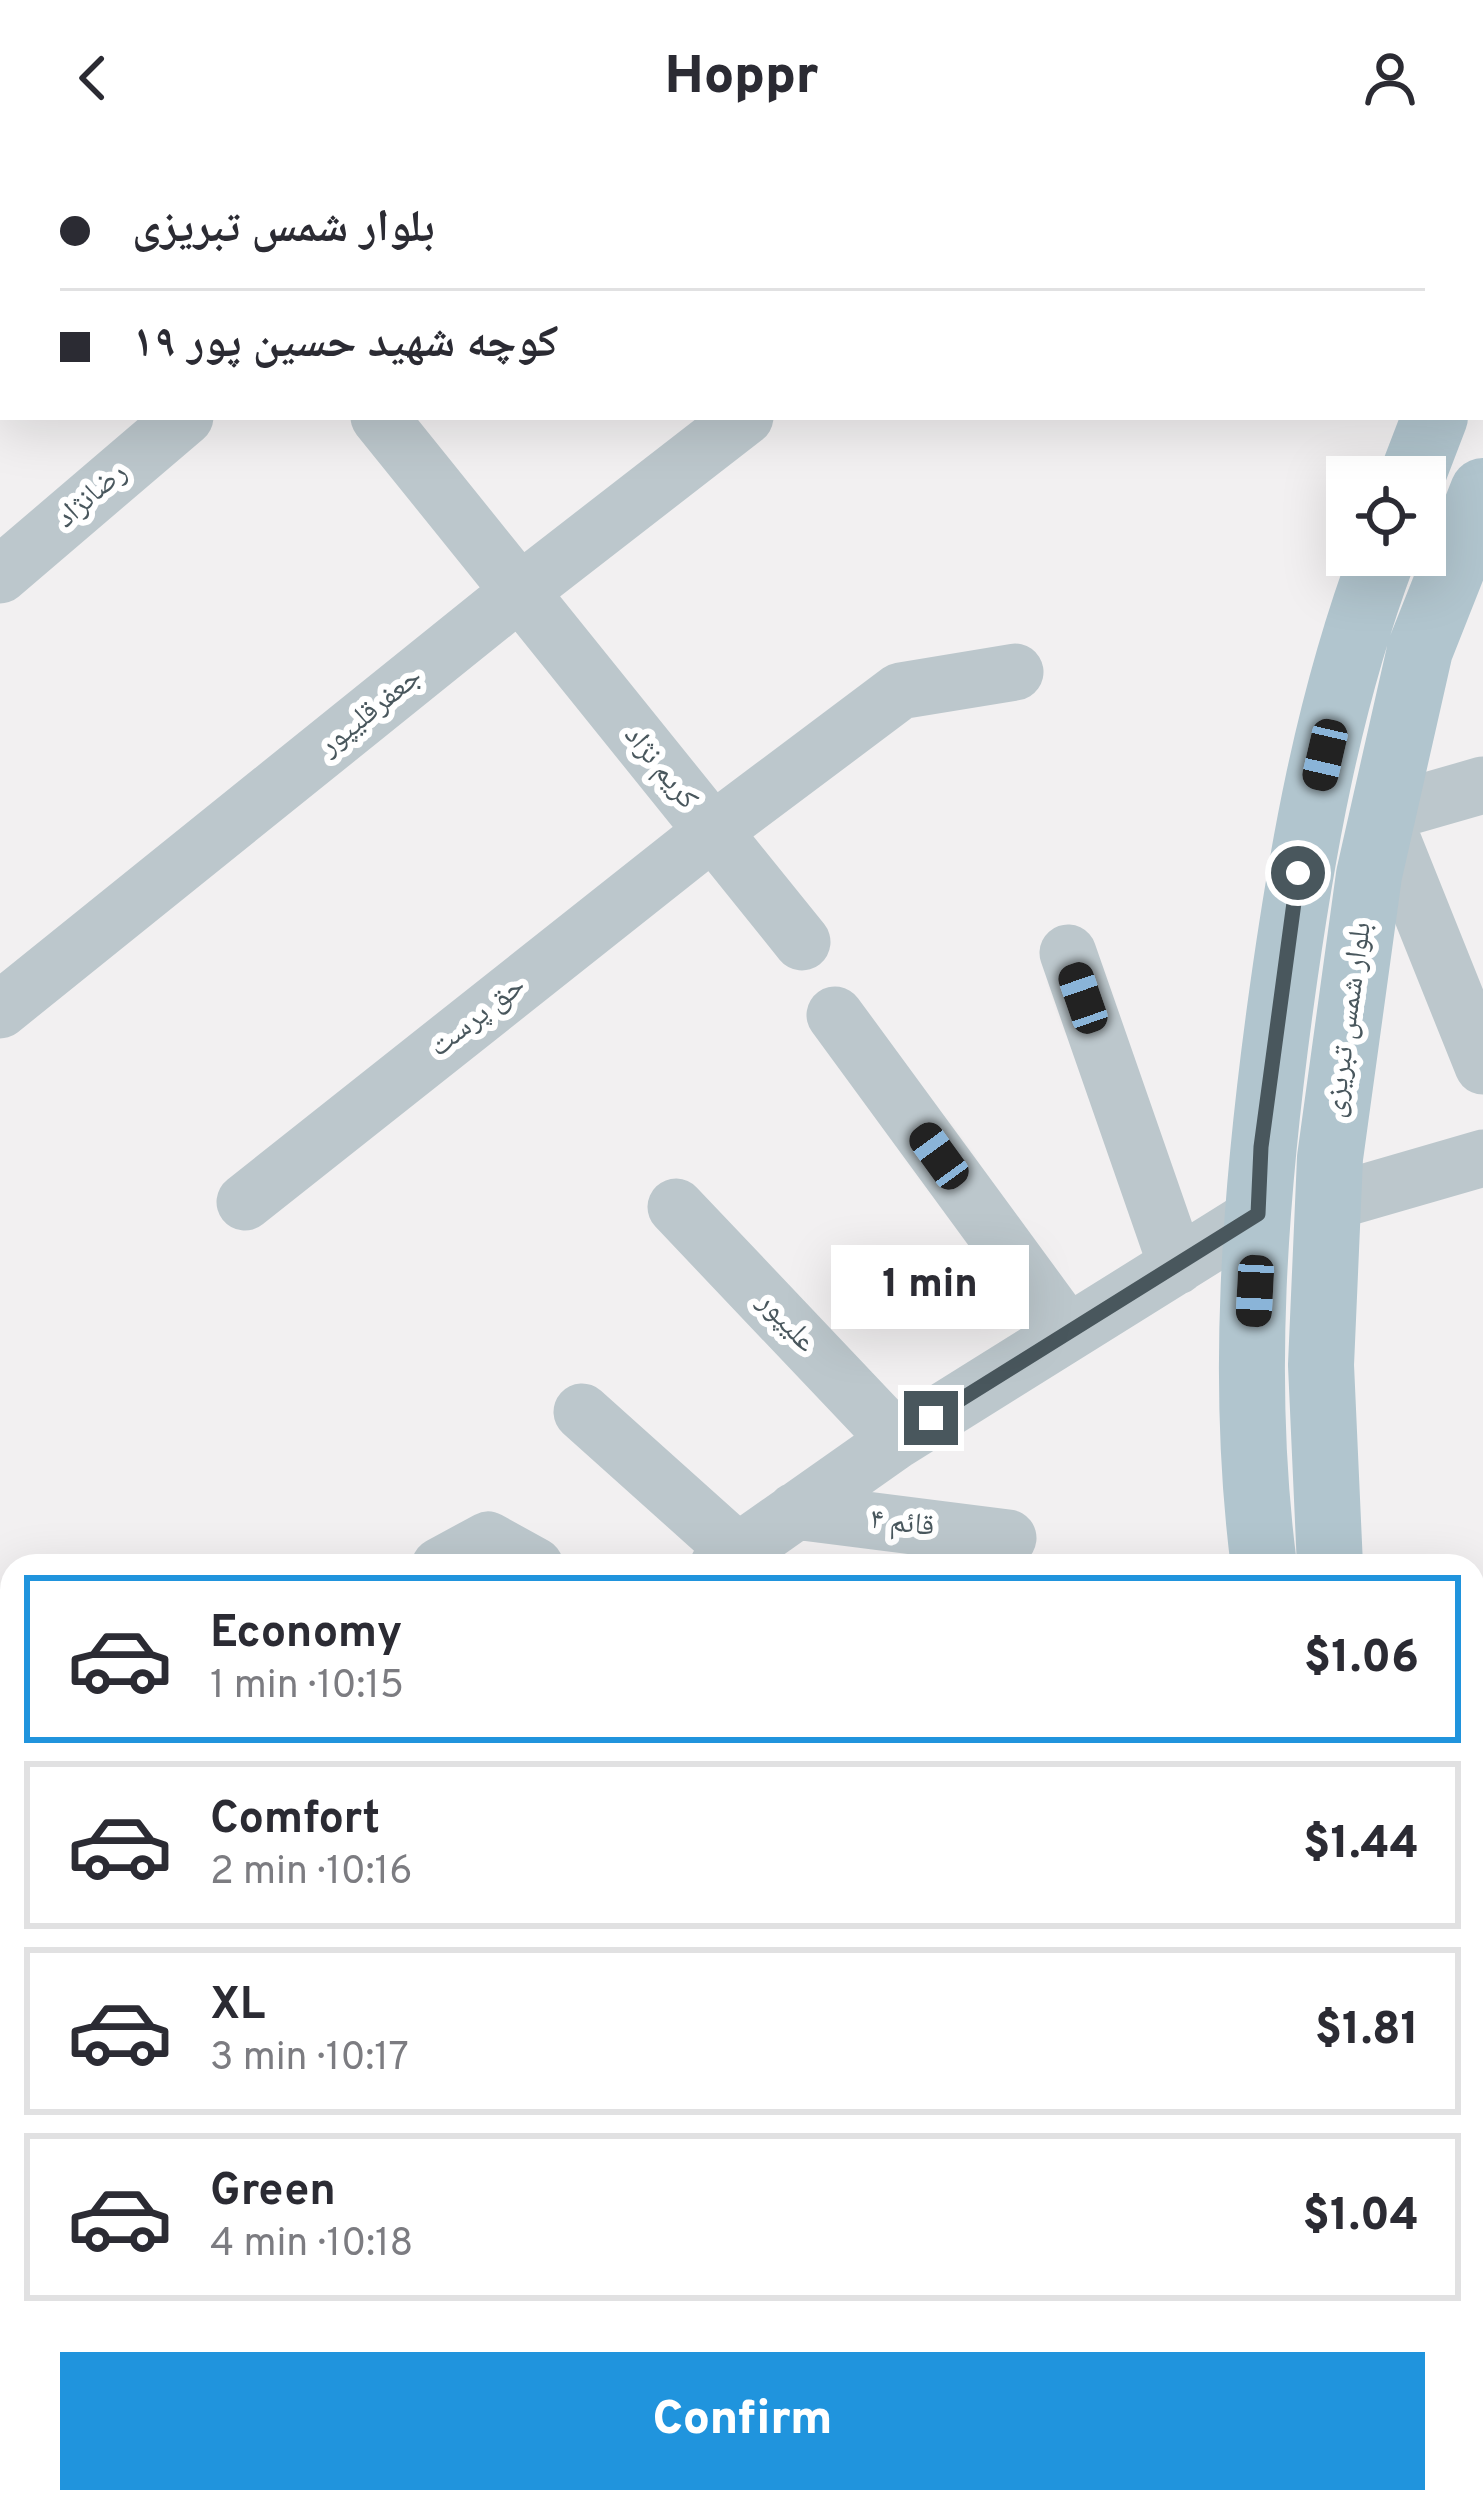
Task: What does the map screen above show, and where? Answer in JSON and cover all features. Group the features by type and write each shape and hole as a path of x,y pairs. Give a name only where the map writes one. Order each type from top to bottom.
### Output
{"main road":[{"path":"1420,456 1434,420"},
{"name":"بلوار شمس تبریزی","path":"1329,1554 1321,1365 1330,1158 1369,874 1420,650 1483,491"},
{"path":"1263,1554 1251,1367 1261,1147 1298,873 1352,637 1375,576"}],"street":[{"name":"رضانژاد","path":"0,575 181,420"},
{"name":"کریم نژاد","path":"381,420 802,942"},
{"name":"جعفرقلیپور","path":"0,1010 518,593 741,420"},
{"name":"حق پرست","path":"245,1202 712,832 900,691 1015,672"},
{"path":"1483,785 1382,814 1460,945 1483,1066"},
{"path":"1068,953 1177,1265"},
{"path":"836,1015 1069,1333"},
{"path":"1328,1203 1483,1158"},
{"name":"علیپور","path":"676,1207 897,1440"},
{"path":"735,1554 897,1440 1258,1214"},
{"path":"582,1412 723,1554"},
{"name":"قائم ۴","path":"795,1510 1008,1538"}],"route":[{"path":"931,1418 1258,1214 1261,1147 1298,873"}]}
